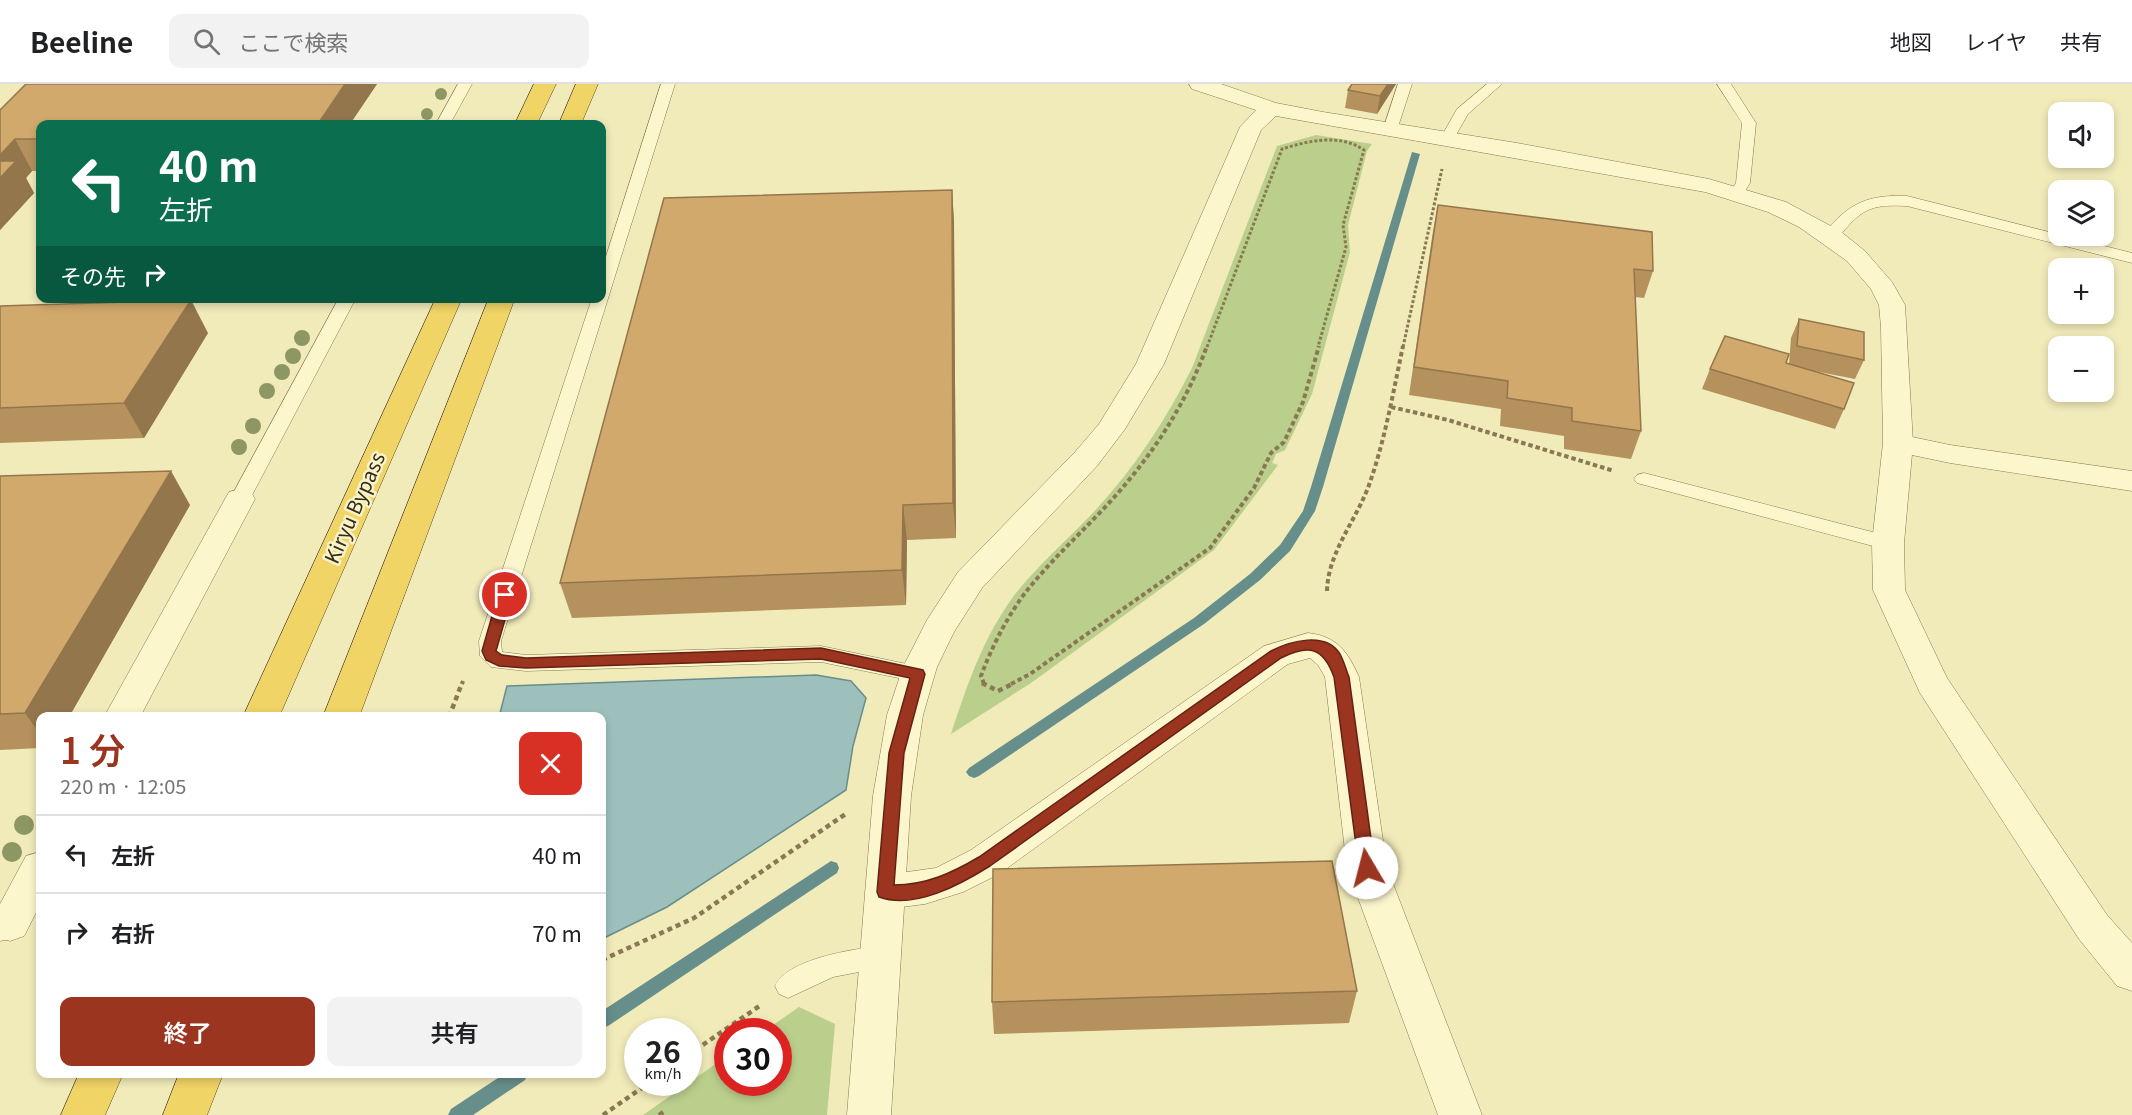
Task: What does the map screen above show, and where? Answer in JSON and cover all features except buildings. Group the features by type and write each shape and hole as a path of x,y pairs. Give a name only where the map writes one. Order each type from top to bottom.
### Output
{"highway":[{"path":"528,120 545,84"},
{"path":"572,120 587,84"},
{"name":"Kiryu Bypass","path":"263,712 446,303"},
{"path":"343,712 500,303"},
{"path":"83,1115 99,1078"},
{"path":"185,1115 199,1078"}],"street":[{"path":"1200,84 1271,108 1676,179 1737,193 1777,207 1831,236 1871,271 1892,305 1898,443 1888,543 1889,590 1932,684 2093,927 2132,973"},
{"path":"869,1115 897,753 918,674 939,629 970,580 1044,506 1110,429 1150,364 1251,127 1271,108"},
{"path":"1898,443 1950,454 2132,481"},
{"path":"125,712 240,499"},
{"path":"885,892 911,892 952,880 985,862 1276,654 1290,648 1317,645 1334,656 1342,677 1367,868 1460,1115"},
{"path":"3,929 36,875"}],"lane":[{"path":"445,120 465,84"},
{"path":"606,280 668,84"},
{"path":"1390,130 1405,84"},
{"path":"1447,139 1462,112 1495,84"},
{"path":"1724,84 1749,123 1743,183 1737,193"},
{"path":"1831,236 1862,203 1876,200 1907,201 2132,258"},
{"path":"240,499 345,303"},
{"path":"598,303 490,641 491,656 499,660 526,663 821,654 918,674"},
{"path":"1644,479 1888,543"},
{"path":"788,986 825,966 849,960 881,958"}],"path":[{"path":"1314,139 1362,147 1364,150 1343,225 1346,247 1303,402 1284,441 1271,453 1254,489 1207,551 1029,674 998,691 987,687 982,683 981,676 990,651 1028,589 1105,510 1156,446 1198,371 1282,149 1314,139"},
{"path":"1326,591 1331,559 1356,516 1370,484 1391,407 1442,165"},
{"path":"1391,407 1516,439 1588,466 1644,479"},
{"path":"451,712 463,681"},
{"path":"606,958 694,918 855,808"},
{"path":"702,1045 788,986"},
{"path":"603,1115 630,1096"},
{"path":"659,1115 665,1111"}],"green space":[{"path":"1316,135 1372,144 1367,151 1348,225 1350,252 1312,394 1285,450 1276,454 1272,463 1278,465 1214,550 1031,683 951,734 984,645 1002,613 1031,576 1119,483 1159,427 1182,388 1192,368 1277,146"},
{"path":"799,1007 835,1024 827,1115 643,1115 670,1096 702,1096 702,1074 714,1065 714,1096 792,1096 792,1018 783,1018"}],"water":[{"path":"816,675 851,681 866,698 853,746 846,790 667,907 606,937 606,712 500,712 507,686"}],"waterway":[{"path":"974,772 1199,621 1255,577 1285,548 1309,511 1317,487 1415,154"},
{"path":"606,1017 831,868"},
{"path":"457,1115 513,1078"}],"route":[{"path":"505,595 489,651 491,656 507,662 821,654 842,656 918,674 905,715 897,753 885,892 911,892 934,886 952,880 985,862 1276,654 1290,648 1317,645 1334,656 1342,677 1367,868"}]}
